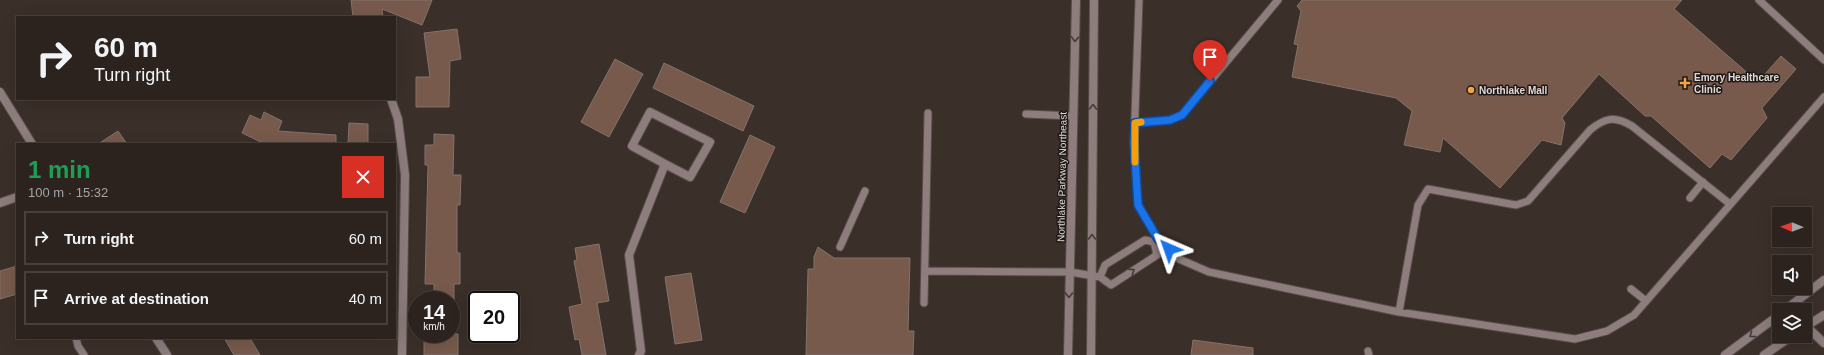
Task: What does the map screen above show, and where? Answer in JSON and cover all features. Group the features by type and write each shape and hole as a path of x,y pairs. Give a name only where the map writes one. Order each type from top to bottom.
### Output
{"street":[{"name":"Northlake Parkway Northeast","path":"1068,355 1076,0"},
{"path":"1091,355 1094,0"},
{"path":"0,92 31,143"},
{"path":"391,100 398,119 405,175 402,355"},
{"path":"650,112 710,142 690,177 665,164 632,146 650,112"},
{"path":"639,355 641,350 629,255 665,164"},
{"path":"0,203 16,197"},
{"path":"1794,303 1824,280"},
{"path":"1812,323 1824,315"},
{"path":"1725,355 1772,320"},
{"path":"1812,332 1824,343"},
{"path":"157,339 167,355"},
{"path":"1764,355 1782,343"}],"lane":[{"path":"1139,0 1134,143 1138,205 1156,240 1179,259 1209,272 1399,312 1575,339 1606,330 1634,315 1824,97"},
{"path":"1135,123 1170,120 1182,115 1278,0"},
{"path":"1759,0 1824,60"},
{"path":"924,303 928,113"},
{"path":"1026,114 1073,116"},
{"path":"1399,312 1418,205 1428,189 1516,205 1528,201 1590,130 1599,123 1610,119 1620,119 1632,126 1730,204"},
{"path":"1690,198 1703,182"},
{"path":"840,247 866,191"},
{"path":"1100,277 1105,265 1145,240 1156,240"},
{"path":"925,271 1070,272 1100,277 1111,285 1157,255 1156,240"},
{"path":"1630,289 1646,301"},
{"path":"76,339 78,346 84,355"}],"building":[{"path":"351,0 432,0 422,25 382,9 383,16 353,16"},
{"name":"Northlake Mall","path":"1302,0 1682,0 1674,9 1758,82 1781,56 1796,69 1762,108 1767,118 1731,160 1722,154 1710,168 1651,116 1645,116 1599,74 1562,118 1565,123 1561,145 1542,140 1500,188 1443,138 1440,152 1404,145 1412,111 1396,98 1292,77 1298,45 1294,44 1301,11 1297,6"},
{"path":"457,29 461,59 450,61 449,107 416,107 416,77 430,77 424,33"},
{"path":"615,59 643,74 609,137 581,122"},
{"path":"664,63 754,106 743,131 653,88"},
{"path":"264,112 282,121 278,131 336,135 336,143 263,143 242,133 250,115 261,120"},
{"path":"349,123 368,124 368,143 348,143"},
{"path":"118,131 126,143 100,143"},
{"path":"434,134 454,135 453,175 461,175 460,205 457,205 457,253 460,253 460,284 454,284 454,291 434,291 434,284 425,284 428,165 425,165 425,145 434,145"},
{"path":"750,135 775,147 745,213 720,202"},
{"path":"599,244 609,301 597,303 606,355 582,355 579,339 575,340 569,307 582,304 574,261 577,260 575,248"},
{"path":"818,247 834,258 910,258 908,331 914,331 913,355 806,355 808,269 814,269 814,257"},
{"path":"16,266 16,294 0,299 0,271"},
{"path":"691,273 702,340 675,344 665,277"},
{"path":"225,339 251,339 260,355 234,355"},
{"path":"1193,340 1253,348 1253,355 1191,355"},
{"path":"424,343 458,343 458,355 424,355"}],"slow traffic":[{"path":"1135,162 1135,123 1141,122"}],"place":[{"name":"Emory Healthcare Clinic","path":"1685,83"},
{"name":"Northlake Mall","path":"1471,90"}],"route":[{"path":"1169,249 1158,239 1138,205 1134,143 1135,123 1170,120 1182,115 1210,81"}]}
